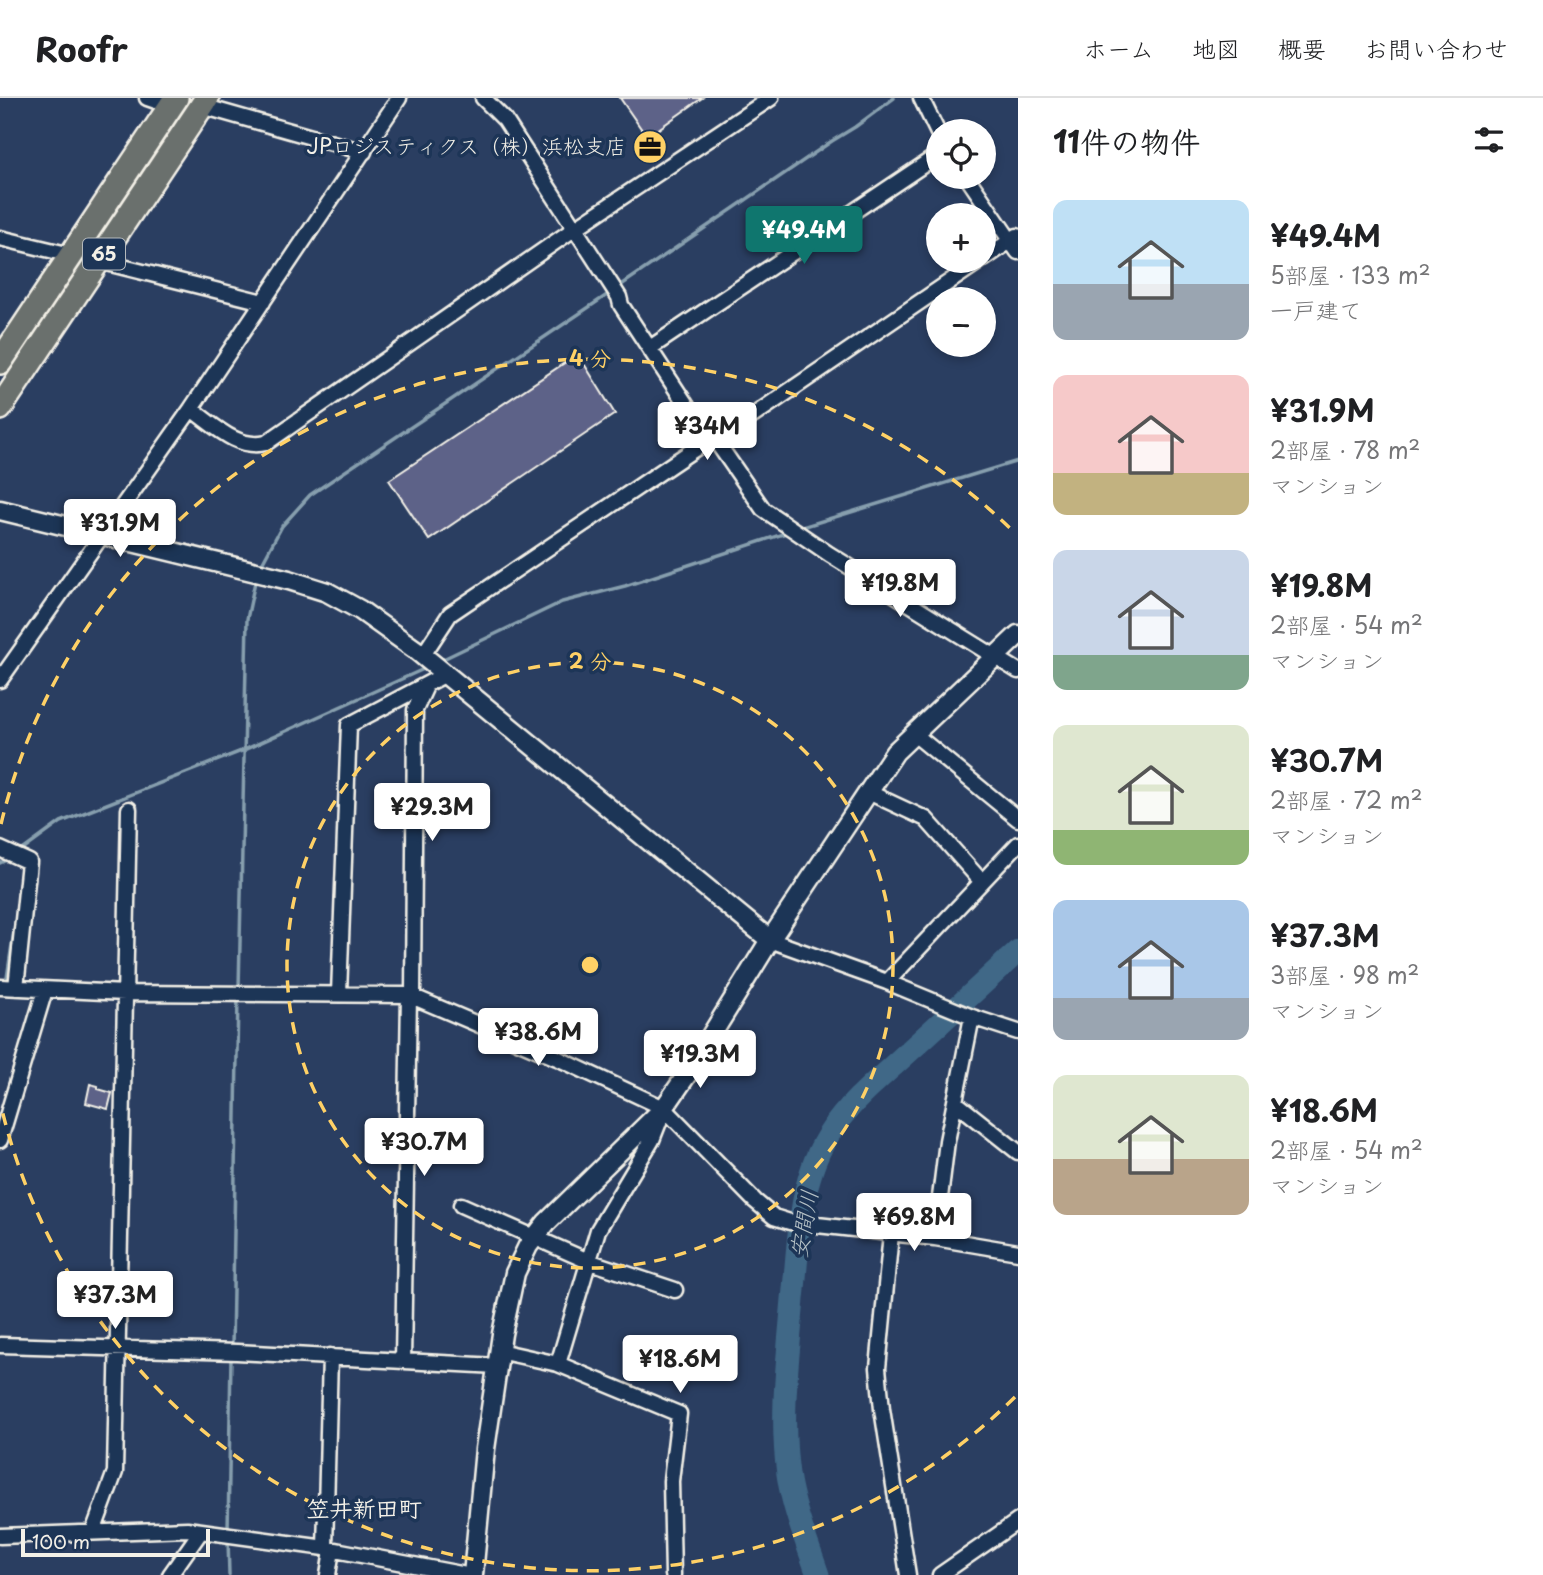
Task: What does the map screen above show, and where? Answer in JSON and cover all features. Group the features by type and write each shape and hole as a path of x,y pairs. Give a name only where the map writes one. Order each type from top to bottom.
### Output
{"main road":[{"name":"65","path":"0,362 173,102"},
{"name":"65","path":"0,408 204,102"}],"street":[{"path":"147,98 173,102"},
{"path":"0,680 191,409 399,98"},
{"path":"484,98 505,120 706,435 716,440 763,509 1018,671"},
{"path":"191,409 241,443 254,446 266,443 574,229 771,98"},
{"path":"921,98 931,119"},
{"path":"204,102 364,152"},
{"path":"650,348 926,163"},
{"path":"976,189 1015,243 996,253"},
{"path":"0,238 71,255"},
{"path":"99,261 263,302"},
{"path":"403,1361 415,710 427,684 450,614 705,442 716,440 963,273"},
{"path":"0,510 258,572 327,592 360,610 434,664 770,940 1018,1032"},
{"path":"473,1575 479,1502 498,1358 515,1273 535,1237 546,1223 664,1108 770,940 895,752 1018,635"},
{"path":"339,994 349,725 427,684"},
{"path":"913,733 1018,819"},
{"path":"868,792 926,819 982,882"},
{"path":"93,1532 115,1472 130,809"},
{"path":"887,982 1018,844"},
{"path":"4,851 29,862 16,988"},
{"path":"0,986 125,993 411,996 557,1058 664,1108 774,1217 790,1222 935,1238 1018,1252"},
{"path":"0,1140 44,990"},
{"path":"935,1238 947,1141 972,1017"},
{"path":"955,1102 1018,1152"},
{"path":"558,1364 598,1230 652,1140 664,1108"},
{"path":"461,1205 588,1261 675,1290"},
{"path":"891,1234 878,1368 908,1575"},
{"path":"0,1345 233,1352 403,1361 498,1358 558,1364 679,1414 671,1481 673,1575"},
{"path":"328,1575 330,1356"},
{"path":"940,1575 1018,1521"},
{"path":"170,1575 201,1531"},
{"path":"0,1536 201,1531 329,1549 466,1575"}],"building":[{"path":"620,98 702,98 647,137"},
{"path":"578,354 615,414 429,540 389,480"},
{"path":"90,1084 112,1093 108,1109 86,1103"}],"waterway":[{"path":"617,288 894,98"},
{"path":"260,567 282,526 310,495 610,293"},
{"path":"799,528 1018,461"},
{"path":"439,661 562,602 625,586 789,532"},
{"path":"239,989 247,619 256,577"},
{"path":"20,852 61,822 244,750 426,668"},
{"path":"0,863 11,858"},
{"path":"7,978 18,904"},
{"name":"安間川","path":"818,1575 790,1487 785,1430 787,1365 799,1234 812,1169 831,1131 856,1100 1018,951"},
{"path":"232,1349 238,996"},
{"path":"228,1531 231,1357"},
{"path":"228,1539 229,1575"}],"place":[{"name":"JPロジスティクス（株）浜松支店","path":"650,147"}],"district":[{"name":"笠井新田町","path":"364,1509"}]}
